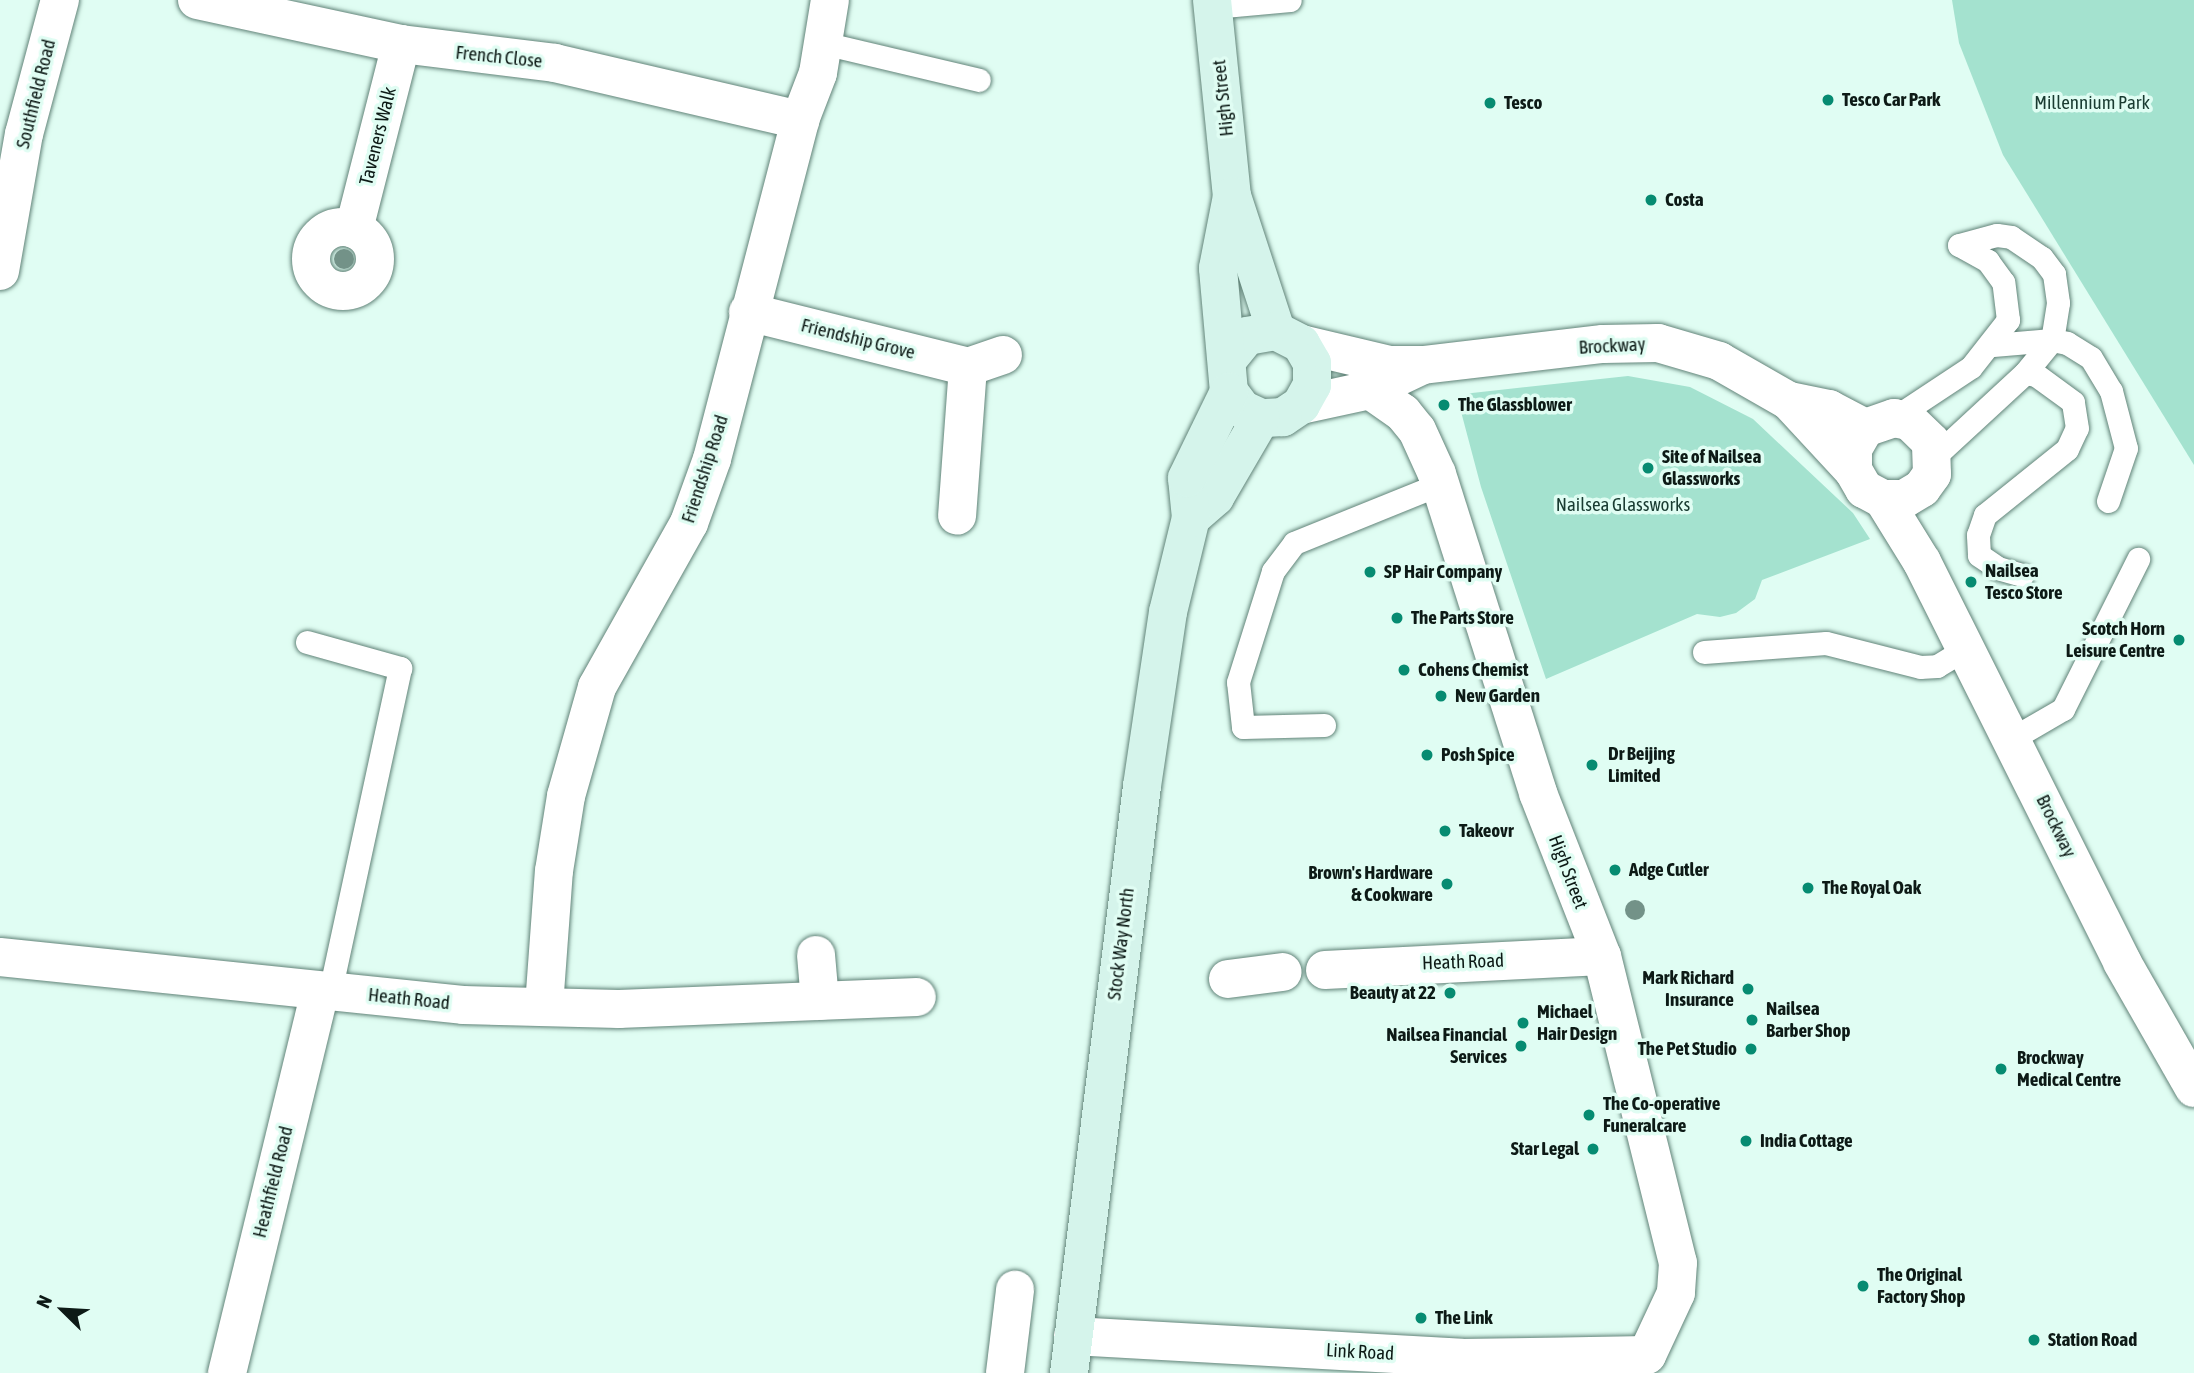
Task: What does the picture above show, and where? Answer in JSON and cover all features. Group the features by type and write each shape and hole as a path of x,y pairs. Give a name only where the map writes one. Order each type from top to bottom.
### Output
{"main road":[{"name":"High Street","path":"1213,4 1232,196 1288,337"},
{"name":"High Street","path":"1229,375 1218,268 1232,196"},
{"name":"Stock Way North","path":"1069,1373 1142,786 1168,612 1191,518 1187,478 1247,336 1288,337"},
{"path":"1229,375 1242,409 1261,418 1283,416 1301,405 1311,385 1312,363 1288,337"},
{"path":"1191,518 1215,498 1261,418"}],"street":[{"name":"Southfield Road","path":"0,271 12,131 60,0"},
{"name":"French Close","path":"197,0 401,44 555,63 800,120"},
{"name":"Friendship Road","path":"544,1006 554,871 566,796 597,687 689,523 712,459 748,312 823,43 830,0"},
{"name":"Taveners Walk","path":"354,229 401,44"},
{"name":"Friendship Grove","path":"748,312 968,367"},
{"name":"Brockway","path":"1288,337 1389,365 1423,365 1604,344 1658,343 1719,361 1789,401 1853,470 1864,489 1883,499 1922,562 2014,738 2122,962 2194,1088"},
{"path":"957,516 968,367 1003,355"},
{"name":"Brockway","path":"1301,405 1370,390 1423,365"},
{"name":"High Street","path":"1370,390 1403,413 1417,430 1440,484 1538,793 1602,956 1678,1264 1676,1293 1656,1364"},
{"name":"Brockway","path":"1789,401 1880,423 1922,429 1928,473 1922,562"},
{"path":"1853,470 1853,449 1880,423"},
{"path":"1883,499 1904,499 1928,473"},
{"path":"816,955 820,1001"},
{"name":"Heath Road","path":"1325,970 1602,956"},
{"name":"Heath Road","path":"0,957 463,1005 619,1009 917,997"},
{"path":"1228,979 1283,972"},
{"name":"Heathfield Road","path":"227,1373 325,991"},
{"path":"1005,1373 1015,1290"},
{"name":"Link Road","path":"1073,1336 1434,1365 1656,1364"}],"lane":[{"path":"1213,4 1290,0"},
{"path":"823,43 979,80"},
{"path":"1880,423 1970,367 1993,345 2008,320 2003,282 1988,261 1959,245 1997,235 2023,244 2042,258 2054,274 2058,303 2052,340 2025,373 1928,473"},
{"path":"1993,345 2052,340 2067,343 2091,358 2111,391 2126,448 2108,501"},
{"path":"2022,575 1998,568 1979,555 1978,535 1985,515 2067,449 2077,428 2073,402 2036,375 2025,373"},
{"path":"1324,725 1243,727 1238,682 1273,571 1294,543 1440,484"},
{"path":"2014,738 2063,709 2138,559"},
{"path":"307,642 400,668 325,991"},
{"path":"1704,652 1826,642 1920,667 1937,666 1968,649"}],"green space":[{"name":"Millennium Park","path":"1952,0 2194,0 2194,465 2003,155 1959,43"},
{"name":"Nailsea Glassworks","path":"1628,376 1690,387 1753,419 1853,513 1870,539 1762,580 1755,599 1736,613 1720,617 1697,614 1546,679 1481,487 1459,404 1463,396 1472,393"}],"place":[{"name":"Tesco Car Park","path":"1828,100"},
{"name":"Tesco","path":"1490,103"},
{"name":"Costa","path":"1651,200"},
{"name":"The Glassblower","path":"1444,405"},
{"name":"Site of Nailsea Glassworks","path":"1648,468"},
{"name":"SP Hair Company","path":"1370,572"},
{"name":"Nailsea Tesco Store","path":"1971,582"},
{"name":"The Parts Store","path":"1397,618"},
{"name":"Scotch Horn Leisure Centre","path":"2179,640"},
{"name":"Cohens Chemist","path":"1404,670"},
{"name":"New Garden","path":"1441,696"},
{"name":"Posh Spice","path":"1427,755"},
{"name":"Dr Beijing Limited","path":"1592,765"},
{"name":"Takeovr","path":"1445,831"},
{"name":"Adge Cutler","path":"1615,870"},
{"name":"Brown's Hardware & Cookware","path":"1447,884"},
{"name":"The Royal Oak","path":"1808,888"},
{"name":"Mark Richard Insurance","path":"1748,989"},
{"name":"Beauty at 22","path":"1450,993"},
{"name":"Nailsea Barber Shop","path":"1752,1020"},
{"name":"Michael Hair Design","path":"1523,1023"},
{"name":"Nailsea Financial Services","path":"1521,1046"},
{"name":"The Pet Studio","path":"1751,1049"},
{"name":"Brockway Medical Centre","path":"2001,1069"},
{"name":"The Co-operative Funeralcare","path":"1589,1115"},
{"name":"India Cottage","path":"1746,1141"},
{"name":"Star Legal","path":"1593,1149"},
{"name":"The Original Factory Shop","path":"1863,1286"},
{"name":"The Link","path":"1421,1318"},
{"name":"Station Road","path":"2034,1340"}]}
